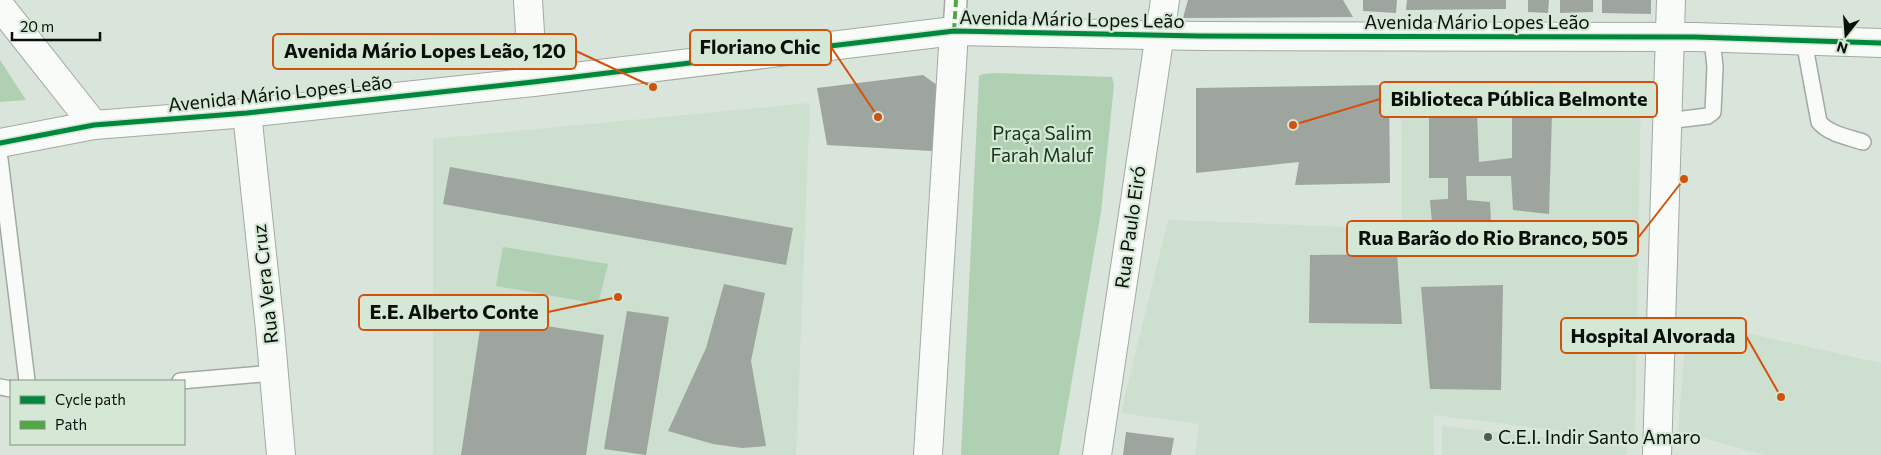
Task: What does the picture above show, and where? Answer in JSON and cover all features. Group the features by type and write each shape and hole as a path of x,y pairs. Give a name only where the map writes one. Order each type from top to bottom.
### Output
{"street":[{"path":"528,0 533,82"},
{"path":"928,455 956,0"},
{"name":"Rua Paulo Eiró","path":"1098,455 1164,0"},
{"path":"1657,455 1671,0"},
{"path":"0,6 94,125"},
{"name":"Avenida Mário Lopes Leão","path":"0,143 94,125 247,112 533,82 954,31 1160,36 1670,37 1881,43"},
{"name":"Rua Vera Cruz","path":"247,112 281,455"}],"lane":[{"path":"1667,121 1708,116 1714,112 1715,67 1712,38"},
{"path":"1804,41 1819,122 1823,128 1831,132 1863,142"},
{"path":"0,160 27,380"},
{"path":"185,381 274,373"}],"shaded area":[{"path":"1401,84 1641,84 1635,440 1433,415 1434,455 1195,455 1199,424 1121,413 1168,220 1402,229"},
{"path":"810,103 796,455 433,455 433,139"},
{"path":"1687,320 1881,363 1881,455 1764,455 1678,431"},
{"name":"C.E.I. Indir Santo Amaro","path":"1442,426 1627,447 1627,455 1442,455"}],"green space":[{"path":"0,60 26,100 0,102"},
{"name":"Praça Salim Farah Maluf","path":"995,73 1112,77 1114,85 1101,212 1059,455 961,455 979,76"},
{"path":"503,247 608,264 598,304 496,286"}],"building":[{"path":"1188,0 1343,0 1353,17 1183,18"},
{"path":"1363,0 1397,0 1396,13 1363,11"},
{"path":"1407,0 1506,0 1506,9 1406,10"},
{"path":"1528,0 1549,0 1548,13 1528,12"},
{"path":"1560,0 1593,0 1593,12 1560,13"},
{"path":"1602,0 1651,0 1651,14 1602,13"},
{"path":"923,75 937,85 932,151 827,145 817,88"},
{"path":"1389,85 1390,183 1295,185 1299,162 1196,173 1196,88"},
{"path":"1429,112 1477,113 1479,162 1512,158 1512,115 1552,114 1549,214 1513,210 1511,176 1466,176 1467,200 1490,202 1492,244 1434,244 1430,200 1448,199 1448,178 1429,178"},
{"path":"450,167 793,228 786,265 443,204"},
{"path":"1397,254 1402,324 1309,323 1310,255"},
{"path":"724,284 765,293 751,361 766,446 742,448 713,444 668,431 706,348"},
{"path":"1503,285 1501,390 1430,389 1421,287"},
{"path":"627,311 669,317 646,455 604,449"},
{"path":"482,316 604,335 586,455 461,455"},
{"path":"1126,432 1174,438 1171,455 1123,455"}],"marked path":[{"path":"954,31 956,0"}],"cycle path":[{"path":"0,143 94,125 247,113 533,82 954,31 1199,36 1695,37 1881,43"}],"place":[{"name":"Avenida Mário Lopes Leão, 120","path":"653,87"},
{"name":"Floriano Chic","path":"878,117"},
{"name":"Biblioteca Pública Belmonte","path":"1293,125"},
{"name":"Rua Barão do Rio Branco, 505","path":"1684,179"},
{"name":"E.E. Alberto Conte","path":"618,297"},
{"name":"Hospital Alvorada","path":"1781,397"},
{"name":"C.E.I. Indir Santo Amaro","path":"1488,437"}]}
